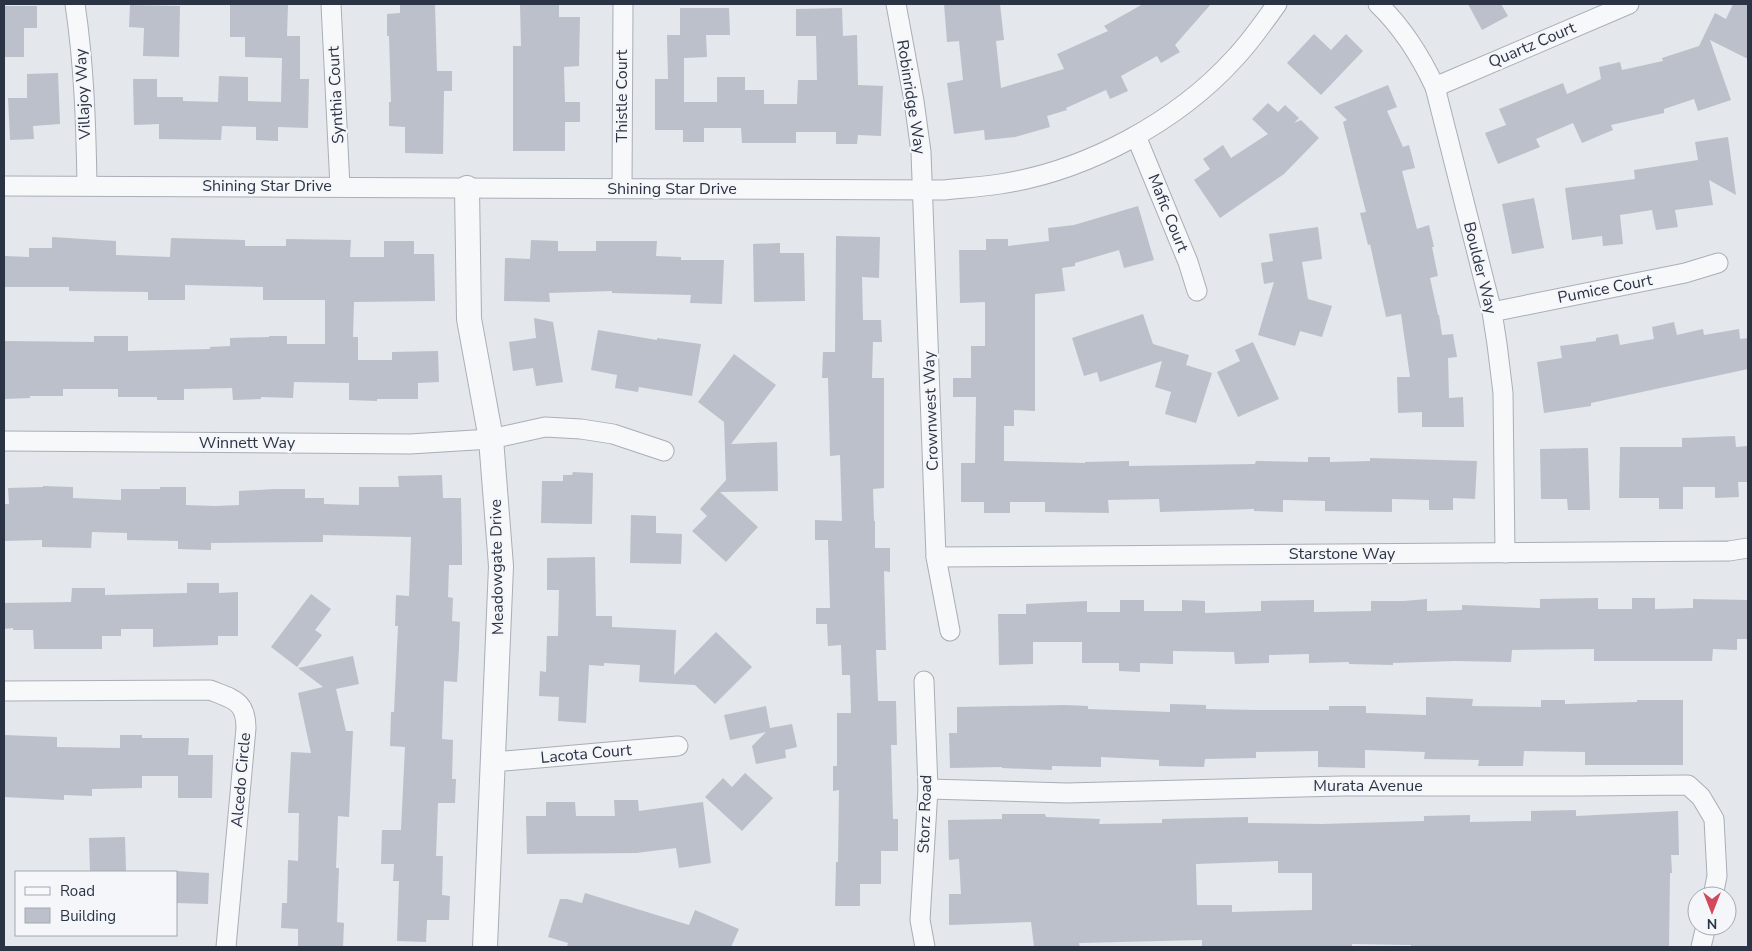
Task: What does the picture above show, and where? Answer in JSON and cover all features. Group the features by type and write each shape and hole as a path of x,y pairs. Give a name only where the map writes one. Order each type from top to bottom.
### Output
{"street":[{"name":"Villajoy Way","path":"75,4 80,34 86,106 87,186"},
{"name":"Synthia Court","path":"331,4 340,187"},
{"name":"Thistle Court","path":"622,188 623,4"},
{"name":"Robinridge Way","path":"896,4 914,101 921,152 922,190"},
{"name":"Shining Star Drive","path":"4,186 943,190 1001,184 1050,172 1092,158 1136,136 1168,116 1202,89 1234,59 1278,4"},
{"name":"Boulder Way","path":"1378,4 1407,36 1424,63 1435,87 1492,312 1503,394 1505,553"},
{"name":"Quartz Court","path":"1435,87 1629,4"},
{"name":"Mafic Court","path":"1136,136 1198,291"},
{"name":"Meadowgate Drive","path":"467,188 470,319 491,439 501,566 485,947"},
{"name":"Crownwest Way","path":"922,190 936,557 950,631"},
{"name":"Pumice Court","path":"1492,312 1686,273 1718,263"},
{"name":"Winnett Way","path":"4,441 410,444 491,439 545,427 581,429 613,434 664,450"},
{"name":"Starstone Way","path":"936,557 1729,551 1748,548"},
{"name":"Storz Road","path":"924,681 928,789 920,920 925,947"},
{"name":"Alcedo Circle","path":"4,690 210,690 238,702 246,716 246,728 226,947"},
{"name":"Lacota Court","path":"493,762 678,746"},
{"name":"Murata Avenue","path":"928,789 1067,793 1343,786 1688,784 1701,797 1714,819 1717,876 1715,886"}],"building":[{"path":"230,4 288,4 287,36 300,36 300,79 309,79 308,128 278,127 278,141 256,140 256,127 222,126 221,140 159,139 159,124 134,125 133,79 157,79 157,97 183,97 183,101 218,102 219,76 248,77 248,101 281,102 282,58 245,57 245,37 230,37"},
{"path":"400,4 435,4 437,71 452,71 452,91 444,91 443,154 405,153 405,127 389,126 389,102 391,102 387,14 400,13"},
{"path":"520,4 559,4 559,17 580,17 579,66 564,67 565,102 580,102 580,122 565,122 565,151 513,151 513,46 521,46"},
{"path":"944,4 1000,4 1004,40 996,41 1001,88 1064,69 1057,54 1108,31 1104,26 1143,4 1211,4 1175,45 1180,52 1161,63 1157,56 1121,76 1128,91 1110,99 1106,90 1066,108 1067,110 1047,116 1050,127 1015,137 985,140 984,130 954,134 947,83 963,80 959,41 947,42"},
{"path":"1468,4 1501,4 1508,16 1482,30"},
{"path":"1733,4 1748,4 1748,59 1710,40 1731,100 1698,111 1694,99 1664,109 1664,113 1611,125 1613,130 1582,143 1573,123 1536,139 1540,147 1498,164 1485,133 1506,125 1499,109 1563,83 1567,94 1601,79 1599,67 1620,62 1622,70 1663,61 1662,58 1699,46 1715,13 1726,19"},
{"path":"130,5 180,6 179,57 143,56 144,28 129,27"},
{"path":"4,6 37,6 37,28 24,28 24,57 4,57"},
{"path":"680,8 729,8 730,35 706,35 707,57 684,58 684,102 717,102 717,77 745,77 745,90 764,90 764,104 797,104 798,80 817,80 816,36 796,36 796,9 842,8 843,36 857,35 858,85 883,86 881,136 858,135 857,144 836,144 836,132 796,132 796,143 742,143 741,128 704,128 704,142 683,142 683,130 655,130 655,79 668,79 667,35 680,35"},
{"path":"1314,34 1331,50 1346,34 1363,51 1321,95 1287,63"},
{"path":"58,73 60,124 33,126 34,139 10,140 8,98 27,98 27,74"},
{"path":"1388,85 1397,107 1387,111 1403,147 1409,145 1415,168 1402,171 1417,229 1429,225 1434,247 1432,247 1438,276 1430,278 1442,335 1453,334 1457,357 1448,358 1449,398 1463,397 1464,427 1422,427 1422,412 1398,413 1397,377 1410,377 1401,314 1386,317 1370,244 1368,245 1360,213 1366,212 1343,122 1347,120 1334,107"},
{"path":"1268,103 1278,112 1285,105 1299,118 1294,123 1301,120 1319,138 1284,174 1220,218 1194,180 1210,169 1203,159 1223,145 1231,158 1268,134 1252,119"},
{"path":"1728,137 1736,195 1709,180 1713,205 1675,210 1678,227 1656,230 1652,210 1620,215 1623,244 1603,246 1602,236 1572,240 1565,188 1635,179 1634,170 1698,160 1695,142"},
{"path":"1534,198 1544,248 1512,254 1502,204"},
{"path":"1138,206 1154,260 1124,268 1119,250 1075,263 1075,266 1062,268 1065,291 1035,294 1035,411 1014,410 1014,426 1004,426 1004,461 1085,463 1129,461 1129,466 1255,464 1256,461 1308,462 1308,457 1330,457 1330,462 1370,461 1370,458 1477,461 1475,499 1453,498 1453,510 1429,510 1429,500 1392,499 1392,512 1325,511 1325,501 1283,500 1283,512 1254,511 1254,509 1160,512 1159,499 1108,500 1109,513 1045,512 1045,502 1010,502 1010,513 984,513 984,502 961,502 961,463 975,463 976,397 953,397 953,378 971,378 971,346 985,346 985,302 960,303 959,250 986,250 986,239 1008,239 1008,246 1049,241 1048,228 1074,225"},
{"path":"1318,227 1322,259 1302,262 1308,299 1332,306 1322,337 1300,331 1295,346 1258,335 1274,282 1264,284 1261,263 1273,261 1269,234"},
{"path":"836,236 880,237 879,278 862,277 863,320 881,320 882,342 873,342 872,378 884,378 884,488 873,489 874,521 875,548 890,548 890,572 884,571 886,650 876,650 878,701 896,701 897,745 891,745 893,819 898,819 898,851 881,851 881,884 860,884 860,906 835,906 839,790 833,791 833,766 837,766 837,713 851,713 850,675 842,675 841,645 828,646 827,624 816,624 816,608 830,608 828,540 815,540 815,520 842,521 840,455 830,456 828,378 822,378 823,352 835,352"},
{"path":"52,237 116,241 116,255 170,257 171,238 245,240 245,246 286,246 286,239 351,240 350,257 384,257 384,241 414,241 414,254 434,254 435,301 354,302 353,337 358,337 358,360 392,360 392,352 438,351 439,382 418,383 418,399 377,399 377,401 349,400 349,383 294,382 293,398 261,397 261,399 233,400 232,388 184,389 184,400 157,400 157,397 118,397 118,389 63,389 63,396 30,396 30,398 4,399 4,341 94,342 94,336 128,336 128,351 210,349 210,347 230,346 230,338 269,336 287,336 287,344 325,344 325,300 263,300 263,287 185,285 185,300 148,300 148,292 69,291 69,287 4,287 4,256 29,257 29,248 52,248"},
{"path":"531,240 558,241 558,251 596,251 596,241 657,241 656,256 681,257 681,260 724,260 722,304 690,303 691,295 612,293 612,291 549,293 550,302 504,301 505,258 530,259"},
{"path":"780,243 780,253 804,253 805,301 754,302 753,244"},
{"path":"1143,314 1153,344 1189,355 1186,365 1212,373 1196,423 1165,414 1171,392 1155,387 1162,361 1100,382 1097,372 1084,376 1072,338"},
{"path":"534,318 553,322 563,382 536,386 533,368 513,371 509,342 536,338"},
{"path":"1674,322 1677,335 1703,329 1704,335 1739,329 1740,339 1748,338 1748,369 1591,403 1591,406 1544,413 1537,362 1562,358 1560,346 1596,341 1596,338 1618,334 1620,345 1654,339 1652,327"},
{"path":"598,330 657,340 657,338 701,344 692,396 639,387 638,392 615,388 617,375 591,370"},
{"path":"1253,342 1279,399 1238,417 1217,372 1240,361 1235,350"},
{"path":"734,354 776,385 731,444 777,442 778,491 720,492 758,527 726,562 692,531 707,516 700,509 726,480 724,422 698,402"},
{"path":"1735,436 1736,447 1748,446 1748,482 1738,482 1739,497 1715,498 1715,487 1683,487 1683,509 1659,509 1659,498 1619,498 1620,447 1682,447 1682,438"},
{"path":"1588,448 1590,510 1568,510 1567,499 1541,499 1540,449"},
{"path":"573,472 593,473 592,524 541,523 542,481 563,481 563,475 572,475"},
{"path":"442,475 443,498 461,498 462,548 462,565 449,565 448,597 453,598 452,621 460,622 459,648 457,682 444,681 442,739 453,740 452,779 456,779 455,803 438,803 436,856 443,856 442,895 450,896 449,920 427,920 426,942 397,941 399,881 393,881 394,864 381,864 382,830 401,830 405,747 390,746 391,712 394,712 398,626 395,626 396,595 409,596 411,537 323,535 323,542 211,543 211,550 178,549 178,541 127,540 127,533 92,532 91,548 42,547 42,540 4,541 4,504 9,504 8,488 43,486 73,487 73,498 121,500 121,489 186,487 186,505 216,506 239,505 239,491 305,489 305,498 324,498 324,504 359,505 359,487 399,487 398,476"},
{"path":"631,515 656,516 656,533 682,534 681,564 630,563"},
{"path":"595,557 596,616 612,616 612,627 676,630 674,675 716,632 752,667 715,704 695,685 639,682 640,665 604,663 604,666 589,665 586,723 558,721 559,697 539,696 540,671 546,672 547,636 558,636 559,590 547,590 547,558"},
{"path":"187,583 219,583 219,593 238,592 238,636 218,636 218,645 153,647 153,629 121,629 121,636 102,636 102,649 34,649 33,630 4,629 4,603 71,602 72,588 105,588 105,595 187,593"},
{"path":"311,594 331,609 315,630 322,635 297,667 271,647"},
{"path":"1598,598 1598,609 1632,609 1632,598 1655,598 1655,609 1693,608 1693,599 1748,600 1748,639 1737,639 1737,650 1713,649 1712,661 1594,661 1594,649 1512,650 1511,662 1455,661 1393,663 1393,665 1349,664 1349,662 1309,663 1309,654 1269,655 1269,663 1235,664 1234,652 1173,651 1173,664 1140,663 1140,672 1119,671 1119,663 1082,663 1082,642 1033,642 1033,664 999,665 998,614 1026,614 1026,604 1087,601 1087,612 1120,612 1120,600 1144,600 1144,611 1182,611 1182,600 1205,601 1205,613 1261,611 1261,601 1314,600 1314,612 1371,611 1371,601 1427,599 1427,611 1462,610 1462,605 1540,608 1540,599"},
{"path":"353,656 359,684 336,689 346,731 353,731 349,817 338,816 336,868 339,868 337,922 344,923 343,947 298,947 298,929 281,928 282,903 287,903 288,860 298,861 299,813 288,813 291,752 311,753 298,693 323,687 298,668"},
{"path":"1426,697 1473,699 1472,706 1541,707 1541,700 1565,700 1565,704 1637,702 1637,700 1683,700 1683,765 1585,765 1585,752 1524,751 1523,766 1478,766 1479,760 1424,759 1425,752 1365,750 1365,768 1318,767 1318,751 1256,752 1256,758 1205,759 1204,767 1159,766 1159,760 1101,757 1101,767 1052,766 1052,770 1002,767 950,768 949,733 957,733 957,707 1064,705 1088,706 1088,709 1170,712 1170,704 1206,705 1206,709 1256,710 1329,710 1329,706 1366,706 1366,713 1426,715"},
{"path":"766,706 770,728 792,724 797,747 785,750 786,758 756,764 752,746 766,732 730,740 724,715"},
{"path":"4,735 57,737 57,747 120,748 120,735 142,735 142,738 189,738 188,755 213,755 212,798 178,798 178,776 142,776 142,788 92,789 92,796 64,795 64,800 4,797"},
{"path":"745,773 773,798 742,831 705,797 723,778 732,787"},
{"path":"614,800 638,800 639,811 703,802 711,863 679,868 676,848 636,853 527,854 526,816 546,816 546,802 575,802 576,816 615,816"},
{"path":"1576,810 1576,816 1678,811 1679,855 1671,855 1669,947 1411,947 1411,945 1352,944 1352,947 1202,947 1202,940 1079,943 1080,947 1034,947 1031,922 949,925 949,894 961,894 959,859 949,860 948,820 1002,819 1002,814 1045,814 1046,817 1100,819 1099,824 1162,823 1162,819 1248,817 1248,823 1322,824 1424,821 1424,816 1470,815 1470,822 1531,821 1531,811","holes":["1278,861 1278,873 1312,873 1312,910 1232,912 1232,905 1197,905 1196,864"]},
{"path":"125,837 126,871 90,871 89,838"},
{"path":"178,871 209,873 208,904 178,903"},
{"path":"585,893 689,925 695,910 739,929 731,947 567,947 568,943 548,937 560,899 582,903"}]}
